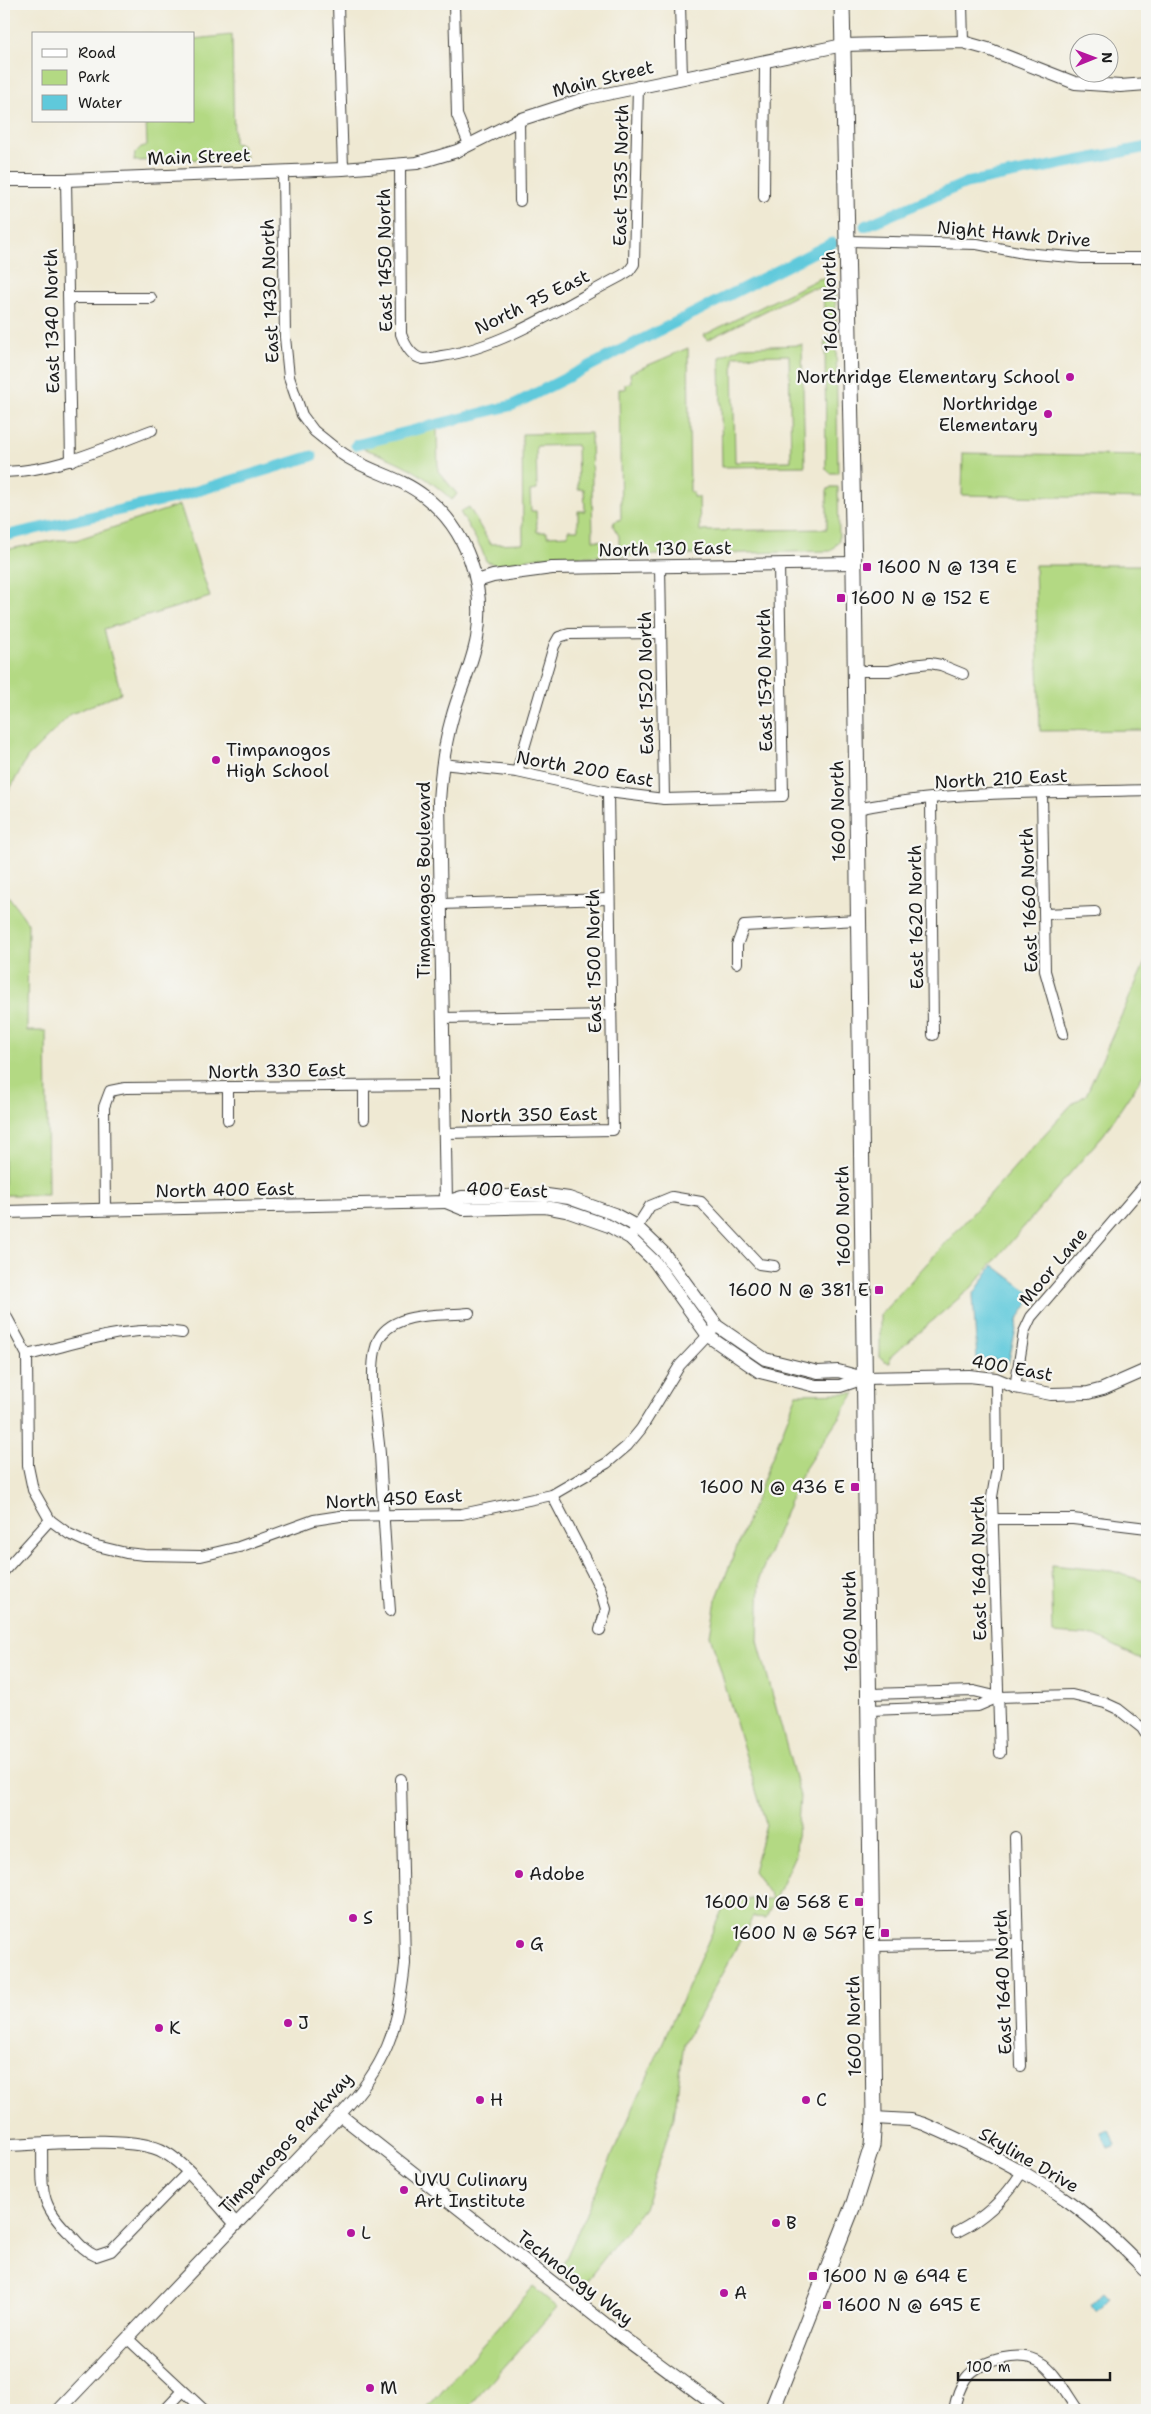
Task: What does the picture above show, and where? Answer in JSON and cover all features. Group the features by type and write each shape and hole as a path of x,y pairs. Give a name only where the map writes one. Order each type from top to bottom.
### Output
{"main road":[{"name":"1600 North","path":"772,2410 854,2203 872,2146 874,2118 854,563 842,4"}],"street":[{"path":"338,4 343,169"},
{"path":"454,4 457,115 469,144"},
{"path":"680,4 682,78"},
{"path":"962,4 963,42"},
{"name":"Main Street","path":"4,180 66,180 400,165 433,159 519,120 587,98 843,45 963,42 988,49 1075,83 1120,86 1147,84"},
{"path":"764,62 764,196"},
{"name":"East 1535 North","path":"634,264 638,86"},
{"path":"519,120 520,201"},
{"name":"East 1450 North","path":"400,165 402,334 404,344 411,352"},
{"name":"East 1430 North","path":"283,171 285,337 289,377 302,415 314,431 340,452"},
{"name":"East 1340 North","path":"66,180 71,461"},
{"name":"Night Hawk Drive","path":"848,241 977,244 1024,254 1082,258 1147,258"},
{"name":"North 75 East","path":"411,352 423,359 452,355 502,339 621,276 629,271 634,264"},
{"path":"68,298 151,298"},
{"path":"4,472 71,461 152,430"},
{"name":"Timpanogos Boulevard","path":"340,452 389,475 423,495 437,508 452,525 465,547 477,581 480,609 477,638 453,716 442,764 438,801 446,1202"},
{"name":"North 130 East","path":"477,581 493,576 552,568 854,563"},
{"name":"East 1570 North","path":"779,564 783,796"},
{"name":"East 1520 North","path":"660,566 664,799"},
{"path":"518,772 558,637 569,634 661,633"},
{"path":"855,671 889,671 930,663 941,665 963,674"},
{"name":"North 200 East","path":"442,764 518,772 608,792 664,799 783,796"},
{"name":"North 210 East","path":"857,810 894,802 930,799 1147,790"},
{"name":"East 1500 North","path":"608,792 613,1130"},
{"name":"East 1660 North","path":"1042,793 1045,971 1064,1034"},
{"name":"East 1620 North","path":"930,799 933,1035"},
{"path":"440,904 609,899"},
{"path":"1045,914 1096,912"},
{"path":"737,963 737,944 744,926 858,920"},
{"path":"442,1018 611,1015"},
{"name":"North 330 East","path":"105,1210 104,1107 110,1091 125,1088 444,1085"},
{"path":"364,1086 364,1119"},
{"path":"228,1087 228,1120"},
{"name":"North 350 East","path":"445,1133 613,1130"},
{"name":"Moor Lane","path":"1015,1387 1024,1332 1031,1317 1147,1182"},
{"name":"400 East","path":"446,1202 462,1197 547,1195 568,1198 614,1214 636,1226 663,1252 717,1326 765,1360 818,1372 838,1371 864,1378 969,1376 996,1380 1015,1387 1051,1394 1088,1393 1104,1389 1146,1372"},
{"path":"630,1238 650,1206 672,1197 702,1202 759,1264 774,1266"},
{"name":"400 East","path":"446,1202 463,1209 545,1207 566,1211 609,1226 630,1238 655,1262 708,1336 760,1372 816,1386 840,1386 864,1378"},
{"name":"North 400 East","path":"4,1212 446,1202"},
{"path":"4,1312 27,1355 122,1332 164,1329 182,1333"},
{"path":"390,1610 382,1515 380,1453 373,1396 375,1350 381,1335 391,1326 404,1320 469,1313"},
{"name":"North 450 East","path":"27,1355 28,1466 33,1490 50,1520 70,1534 93,1545 126,1553 201,1556 239,1547 314,1520 340,1516 462,1514 552,1495 608,1463 627,1446 645,1422 680,1365 717,1326"},
{"name":"East 1640 North","path":"996,1380 997,1468 992,1497 992,1519 1000,1754"},
{"path":"552,1495 600,1588 606,1609 600,1630"},
{"path":"992,1519 1073,1519 1147,1528"},
{"path":"4,1571 50,1520"},
{"path":"870,1694 974,1691 999,1697 1072,1695 1105,1703 1126,1713 1142,1728 1147,1736"},
{"path":"870,1710 978,1706 999,1697"},
{"name":"Timpanogos Parkway","path":"59,2410 235,2223 363,2091 383,2059 393,2032 402,1991 405,1964 401,1779"},
{"name":"East 1640 North","path":"1015,1837 1022,2066"},
{"path":"872,1946 1018,1944"},
{"name":"Technology Way","path":"340,2115 613,2330 721,2410"},
{"name":"Skyline Drive","path":"874,2118 910,2120 924,2124 1022,2172 1070,2202 1122,2247 1147,2272"},
{"path":"4,2145 107,2142 154,2146 166,2152 188,2172 235,2223"},
{"path":"42,2144 43,2188 46,2205 60,2225 86,2250 96,2256 111,2251 188,2172"},
{"path":"957,2232 976,2222 999,2204 1022,2172"},
{"path":"127,2338 204,2410"},
{"path":"954,2410 960,2388 973,2371 1012,2356 1035,2359 1044,2365 1078,2410"},
{"path":"165,2410 184,2390"}],"green space":[{"path":"232,35 234,143 242,145 246,158 134,161 135,153 141,147 147,146 146,122 195,122 195,39"},
{"path":"824,278 835,282 836,323 828,323 824,320 823,288 809,289 707,340 704,335 818,279"},
{"path":"829,336 836,336 838,473 830,473 826,469 825,339"},
{"path":"802,345 805,466 722,467 720,357 741,347","holes":["789,355 791,461 735,462 733,356"]},
{"path":"688,348 690,492 693,492 693,497 699,497 700,531 827,529 827,490 831,487 838,487 839,541 831,551 619,556 619,536 613,526 614,522 621,519 619,389 625,389 625,384 631,383 630,373"},
{"path":"437,428 438,471 457,494 452,500 419,474 384,456 358,447"},
{"path":"591,433 593,540 603,541 603,556 540,557 495,565 486,561 481,548 460,512 469,507 490,544 523,543 522,434","holes":["577,445 578,489 584,489 585,511 578,511 578,530 568,530 568,535 547,536 547,532 537,532 536,511 531,511 530,491 537,490 536,446"]},
{"path":"963,453 1147,456 1147,499 962,495"},
{"path":"180,505 210,597 104,629 121,693 71,714 27,758 4,800 4,550 57,540 76,540"},
{"path":"1035,565 1147,565 1147,730 1040,731"},
{"path":"4,890 28,923 27,1031 46,1031 48,1195 4,1195"},
{"path":"1147,958 1147,1067 1144,1074 1104,1134 971,1288 890,1357 890,1363 885,1362 880,1357 880,1315 1072,1104 1086,1095"},
{"path":"855,1393 800,1476 760,1576 758,1641 800,1796 796,1853 766,1918 753,1917 684,2043 674,2117 644,2208 584,2284 562,2267 727,1899 773,1899 753,1871 766,1824 710,1635 716,1600 797,1394"},
{"path":"1051,1565 1112,1571 1147,1582 1147,1662 1095,1636 1053,1633"},
{"path":"533,2287 557,2307 466,2410 426,2410"}],"water":[{"path":"993,1265 1034,1296 1019,1317 1008,1364 991,1358 977,1360 973,1295"},
{"path":"1110,2129 1116,2145 1108,2148 1102,2132"},
{"path":"1104,2291 1110,2297 1096,2311 1090,2304"}],"waterway":[{"path":"865,226 966,183 1147,147"},
{"path":"356,445 513,405 832,243"},
{"path":"4,536 174,498 312,456"}],"place":[{"name":"Northridge Elementary School","path":"1070,377"},
{"name":"Northridge Elementary","path":"1048,414"},
{"name":"1600 N @ 139 E","path":"867,567"},
{"name":"1600 N @ 152 E","path":"841,598"},
{"name":"Timpanogos High School","path":"216,760"},
{"name":"1600 N @ 381 E","path":"879,1290"},
{"name":"1600 N @ 436 E","path":"855,1487"},
{"name":"Adobe","path":"519,1874"},
{"name":"1600 N @ 568 E","path":"859,1902"},
{"name":"S","path":"353,1918"},
{"name":"1600 N @ 567 E","path":"885,1933"},
{"name":"G","path":"520,1944"},
{"name":"J","path":"288,2023"},
{"name":"K","path":"159,2028"},
{"name":"H","path":"480,2100"},
{"name":"C","path":"806,2100"},
{"name":"UVU Culinary Art Institute","path":"404,2190"},
{"name":"B","path":"776,2223"},
{"name":"L","path":"351,2233"},
{"name":"1600 N @ 694 E","path":"813,2276"},
{"name":"A","path":"724,2293"},
{"name":"1600 N @ 695 E","path":"827,2305"},
{"name":"M","path":"370,2388"}]}
